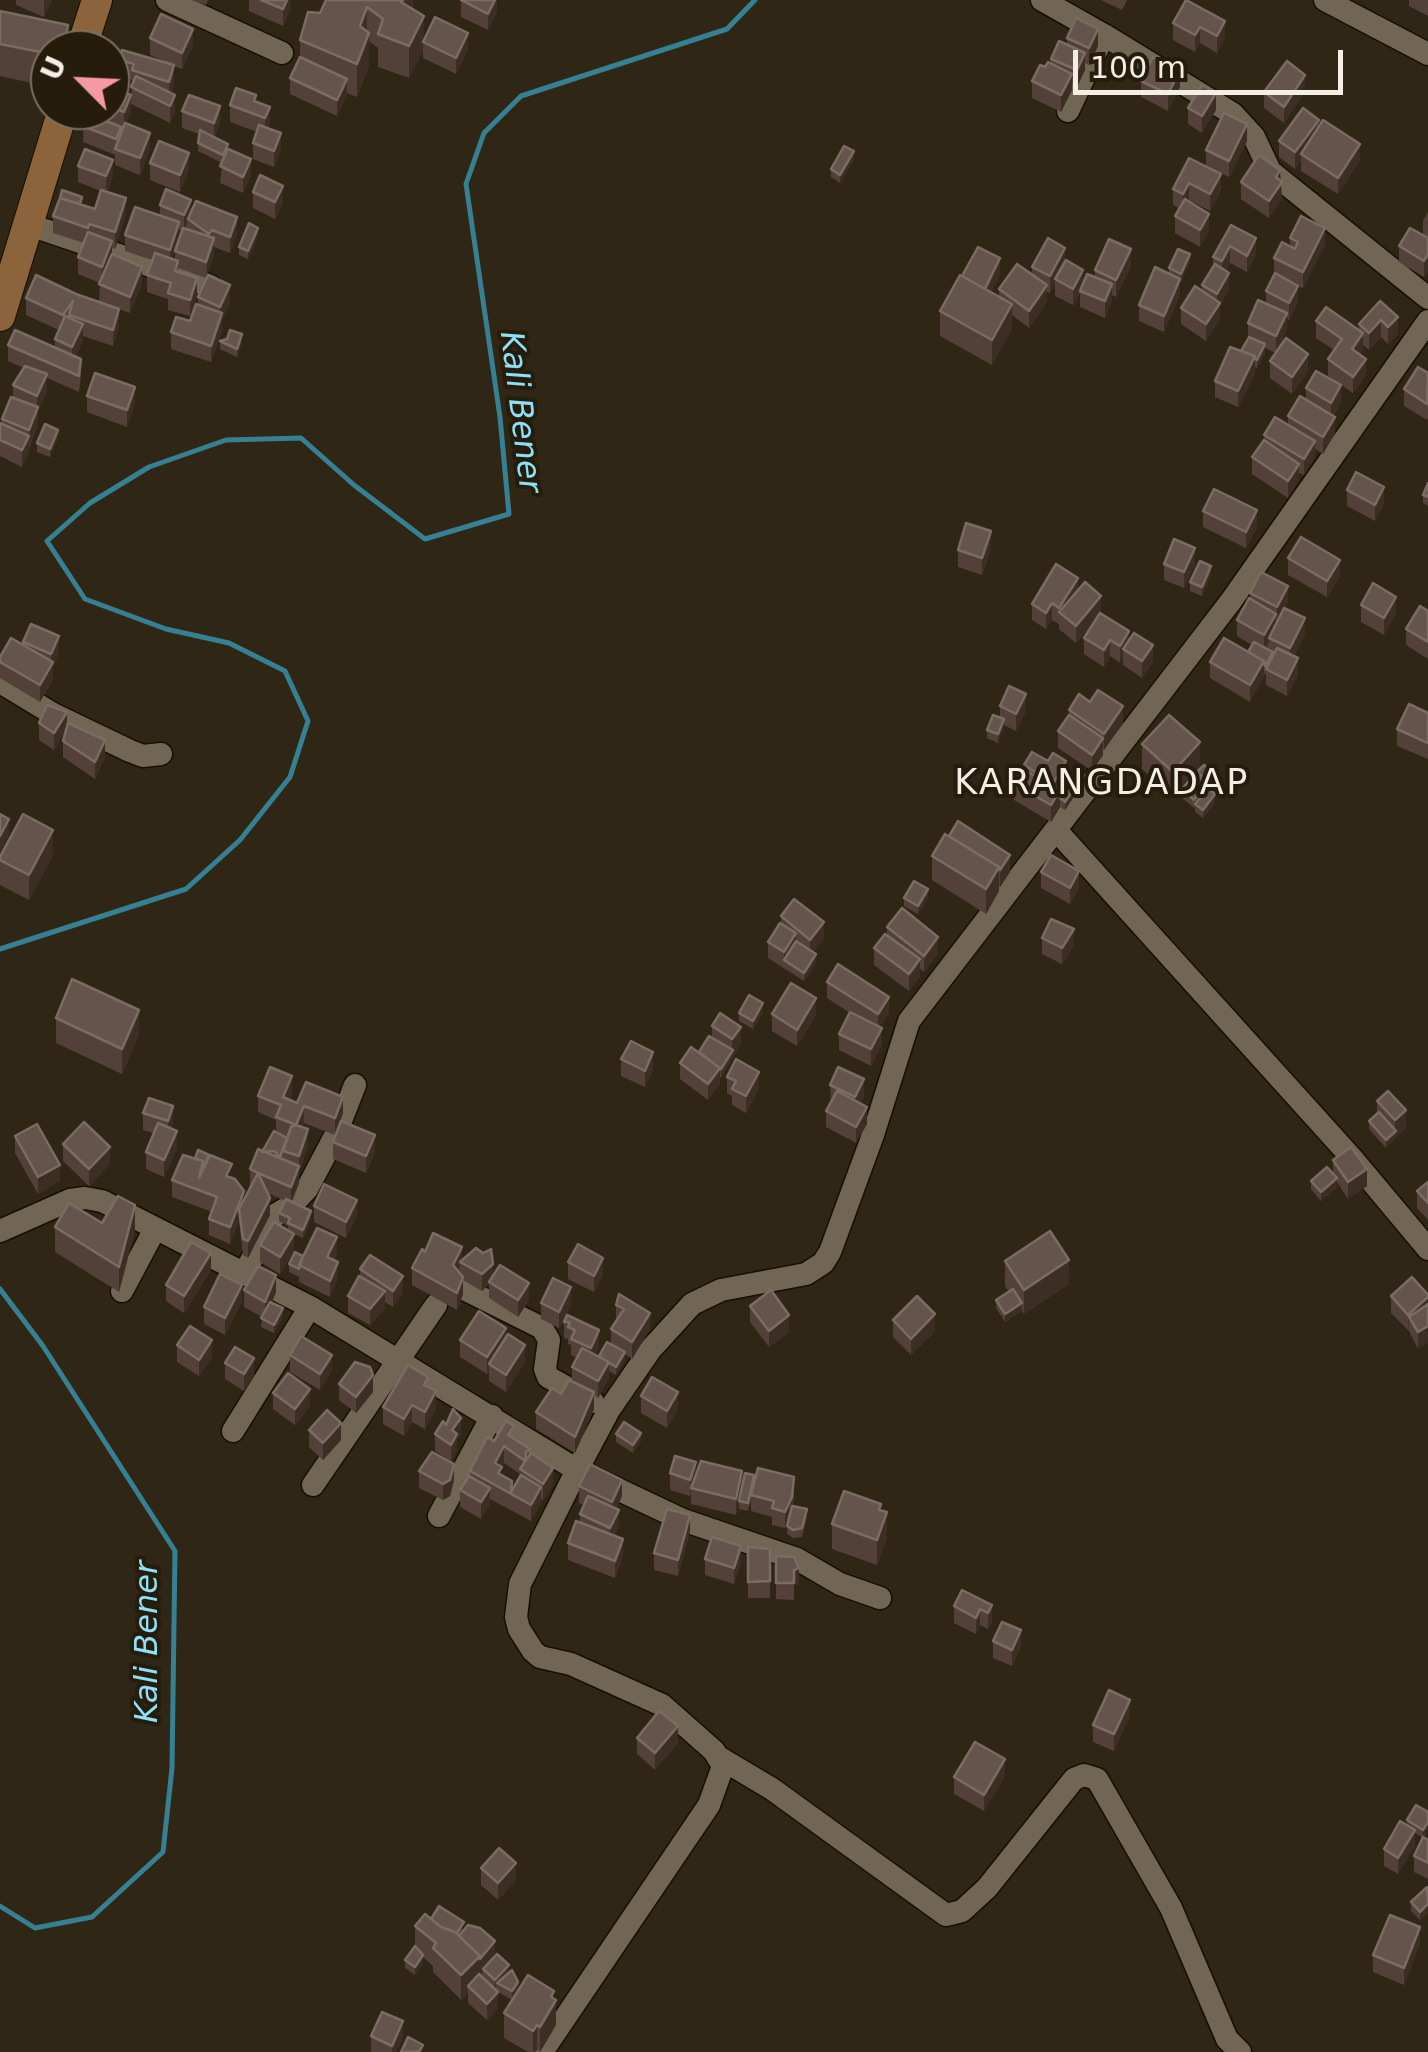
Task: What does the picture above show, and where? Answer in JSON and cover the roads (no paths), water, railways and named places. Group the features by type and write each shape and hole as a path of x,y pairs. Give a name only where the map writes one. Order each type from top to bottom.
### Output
{"street":[{"path":"87,30 97,0"},
{"path":"167,0 282,53"},
{"path":"1042,0 1234,114 1254,137 1270,171 1428,298"},
{"path":"1325,0 1428,54"},
{"path":"1068,111 1104,36"},
{"path":"0,316 56,130"},
{"path":"27,224 210,286"},
{"path":"1240,2052 1228,2039 1171,1908 1102,1784 1091,1776 1074,1779 987,1888 954,1916 946,1915 772,1789 720,1758 662,1705 571,1664 540,1657 519,1629 516,1617 520,1584 577,1470 609,1410 668,1327 692,1304 721,1290 806,1274 823,1263 867,1152 908,1020 1242,585 1428,321"},
{"path":"0,682 53,714 130,751 143,756 161,754"},
{"path":"1056,830 1351,1157 1428,1249"},
{"path":"244,1274 275,1215 307,1189 335,1136 355,1085"},
{"path":"0,1231 70,1200 102,1202 310,1307 577,1470 683,1520 797,1559 840,1584 880,1598"},
{"path":"122,1291 155,1228"},
{"path":"464,1289 542,1328 548,1340 548,1376 609,1410"},
{"path":"313,1484 436,1305"},
{"path":"233,1431 310,1307"},
{"path":"440,1516 492,1416"},
{"path":"542,2052 708,1805 721,1776 720,1758"},
{"path":"708,1805 746,1775"}],"waterway":[{"name":"Kali Bener","path":"0,949 186,889 240,840 290,777 308,721 285,671 229,643 166,629 85,599 47,541 90,503 149,467 226,440 301,438 425,539 509,514 500,417 466,184 484,133 521,96 727,29 755,0"},
{"name":"Kali Bener","path":"0,1289 43,1346 175,1551 172,1768 163,1852 92,1917 35,1928 0,1906"}],"district":[{"name":"KARANGDADAP","path":"1102,785"}]}
